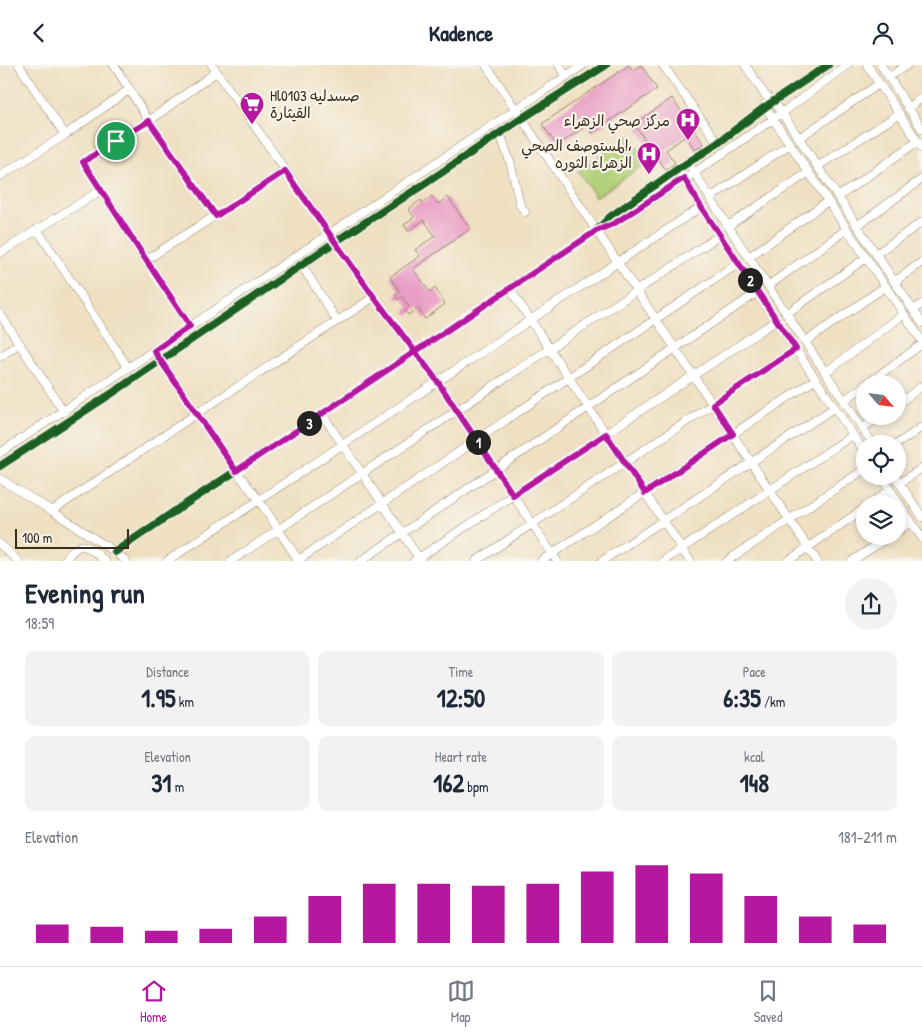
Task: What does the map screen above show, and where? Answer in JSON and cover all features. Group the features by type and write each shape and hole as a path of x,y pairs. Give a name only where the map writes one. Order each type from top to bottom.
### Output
{"street":[{"path":"19,65 65,135"},
{"path":"114,65 149,121 216,216"},
{"path":"486,65 817,561"},
{"path":"559,65 566,76"},
{"path":"0,453 584,65"},
{"path":"0,467 114,392 335,241 606,65"},
{"path":"663,65 718,143"},
{"path":"745,65 765,95 774,102 782,113 922,323"},
{"path":"114,552 596,231 610,217 718,143 765,107 828,65"},
{"path":"596,231 615,223 694,173 774,119 847,65"},
{"path":"838,197 920,144 867,65"},
{"path":"881,65 922,129"},
{"path":"889,77 907,65"},
{"path":"190,326 83,162 149,121 214,68 374,297 438,382 557,561"},
{"path":"799,138 879,84"},
{"path":"0,175 65,135 130,89"},
{"path":"765,95 765,107 922,341"},
{"path":"908,108 922,98"},
{"path":"818,167 899,113"},
{"path":"500,133 511,165 520,205 525,212"},
{"path":"710,198 790,144"},
{"path":"688,163 748,257 867,435"},
{"path":"678,169 701,207 856,440"},
{"path":"146,260 285,171"},
{"path":"728,226 809,172"},
{"path":"857,225 922,179"},
{"path":"0,253 101,190"},
{"path":"748,257 828,201"},
{"path":"167,561 701,207"},
{"path":"876,255 922,222"},
{"path":"37,229 128,368"},
{"path":"768,286 847,229"},
{"path":"231,561 720,235"},
{"path":"786,314 866,258"},
{"path":"894,282 922,262"},
{"path":"154,351 196,414 259,501 298,561 739,263"},
{"path":"301,264 337,321"},
{"path":"805,342 886,286"},
{"path":"510,289 690,561"},
{"path":"361,561 758,292"},
{"path":"52,511 374,297"},
{"path":"913,310 922,304"},
{"path":"0,314 64,412"},
{"path":"826,372 904,314"},
{"path":"322,414 418,560 777,320"},
{"path":"0,357 20,343"},
{"path":"880,375 922,345"},
{"path":"476,561 796,349"},
{"path":"542,561 816,379"},
{"path":"906,398 922,386"},
{"path":"844,400 856,392"},
{"path":"602,561 835,407"},
{"path":"863,428 867,425"},
{"path":"906,438 922,427"},
{"path":"663,561 853,435"},
{"path":"906,476 922,468"},
{"path":"727,561 856,475"},
{"path":"0,479 52,511 126,561"},
{"path":"887,485 922,538"},
{"path":"901,485 921,513"},
{"path":"883,495 890,490"},
{"path":"788,561 856,514"},
{"path":"906,525 911,522"},
{"path":"0,543 18,561"},
{"path":"64,561 77,547 82,545 105,561"},
{"path":"852,561 876,545"}],"green space":[{"path":"630,136 648,162 596,197 578,171"}],"building":[{"path":"629,65 633,70 641,65 657,89 592,133 587,125 557,146 542,124"},
{"path":"672,98 704,144 695,150 686,136 666,150 675,163 666,170 634,124"},
{"path":"432,196 438,204 448,197 470,229 413,269 430,292 435,288 445,304 425,319 418,308 408,315 405,311 409,307 402,297 398,300 395,295 400,292 390,277 420,256 415,250 435,236 424,220 408,231 404,225 414,217 409,209 421,200 423,203"}],"cycle path":[{"path":"0,466 114,392 335,242 606,65"},
{"path":"115,552 596,231 610,217 718,143 765,107 828,65"}],"place":[{"name":"Hl0103 صسدليه القيثارة","path":"252,125"},
{"name":"مركز صحي الزهراء","path":"688,141"},
{"name":"المستوصف الصحي، الزهراء الثوره","path":"649,175"}],"route":[{"path":"116,141 83,162 190,326 154,351 236,471 322,414 415,352 510,289 596,231 615,223 684,178 701,207 796,349 713,404 733,434 645,493 606,434 513,495 438,382 415,352 374,297 285,171 216,216 149,121 116,141"}]}
